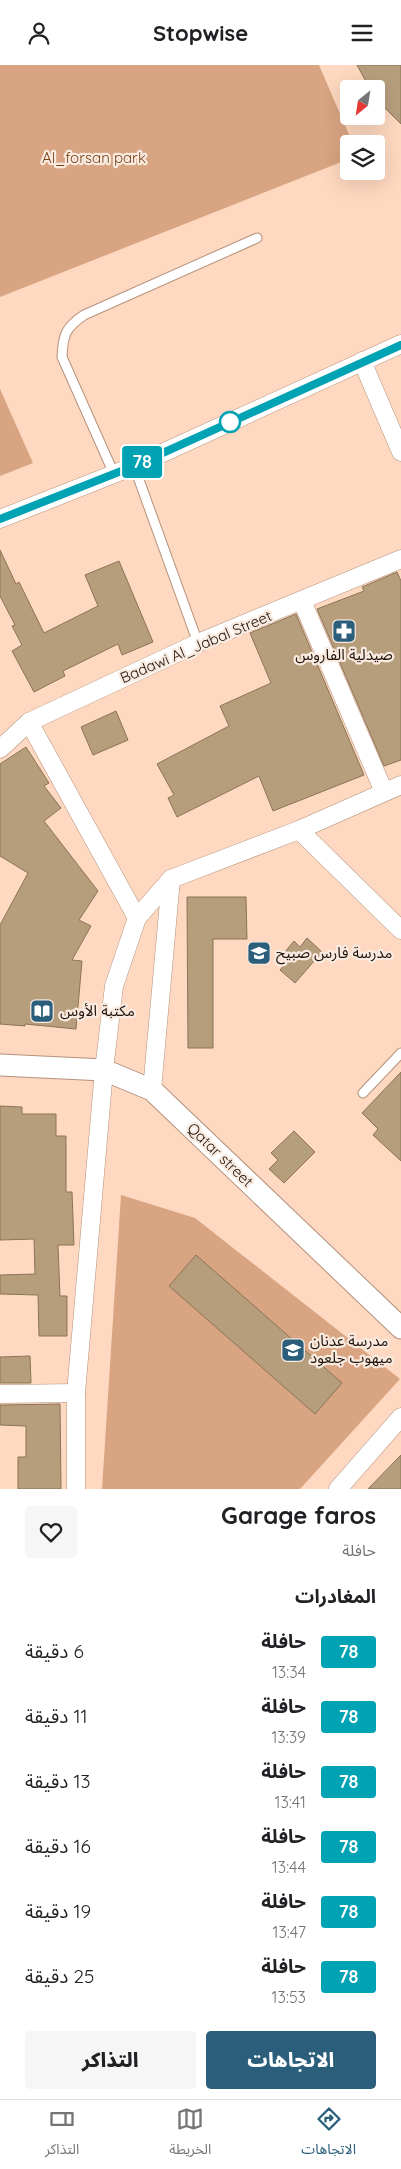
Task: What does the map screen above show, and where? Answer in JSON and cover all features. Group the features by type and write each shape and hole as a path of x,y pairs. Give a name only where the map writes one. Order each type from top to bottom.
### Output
{"street":[{"path":"0,519 134,466 362,361 401,345"},
{"path":"362,361 401,452"},
{"name":"Badawi Al_Jabal Street","path":"0,749 29,722 198,643 401,559"},
{"path":"302,601 384,793"},
{"path":"29,722 137,918"},
{"path":"76,1489 76,1393 104,1070 114,986 137,918 172,879 299,830 401,785"},
{"path":"299,830 401,930"},
{"path":"152,1090 172,879"},
{"name":"Qatar street","path":"0,1065 104,1070 152,1090 401,1328"},
{"path":"0,1394 76,1393"},
{"path":"339,1489 401,1417"}],"lane":[{"path":"114,474 62,357 63,338 70,325 84,315 257,238"},
{"path":"134,466 198,643"},
{"path":"363,1093 401,1053"}],"green space":[{"name":"Al_forsan park","path":"0,65 319,65 340,114 340,125 345,125 349,135 340,135 340,163 0,297"},
{"path":"0,389 33,463 0,476"},
{"path":"121,1195 195,1218 400,1379 300,1489 102,1489"}],"building":[{"path":"357,65 401,65 401,124 385,108 385,80 365,80"},
{"path":"0,550 16,584 19,582 44,633 98,606 85,575 119,561 153,642 122,655 118,644 63,671 65,676 34,692 12,651 22,645 12,626 15,625 0,596"},
{"path":"397,572 401,581 401,760 384,766 317,609 364,591 362,587"},
{"path":"296,614 364,775 273,811 259,776 177,817 168,798 174,795 157,764 229,726 220,706 271,683 250,633"},
{"path":"116,711 128,740 93,755 81,727"},
{"path":"26,747 49,783 44,786 61,808 44,821 98,891 79,920 91,926 72,960 82,961 76,1029 25,1024 25,1026 0,1024 0,925 28,873 0,856 0,764"},
{"path":"187,897 246,897 247,939 213,939 213,1048 188,1048"},
{"path":"307,938 322,952 295,983 280,970 290,958 284,953 294,941 300,947"},
{"path":"401,1072 401,1161 373,1135 378,1129 362,1113"},
{"path":"0,1106 22,1107 22,1114 56,1114 56,1136 66,1136 66,1192 72,1192 74,1245 58,1245 60,1296 67,1296 67,1336 39,1336 38,1295 0,1294 0,1275 35,1274 34,1239 0,1240"},
{"path":"294,1131 315,1152 284,1183 269,1169 278,1160 271,1153"},
{"path":"196,1255 342,1383 315,1414 169,1286"},
{"path":"30,1356 31,1383 0,1383 0,1357"},
{"path":"60,1404 61,1489 18,1489 18,1457 26,1457 26,1426 0,1425 0,1405"},
{"path":"401,1455 401,1489 368,1489"}],"bus line":[{"name":"78","path":"0,519 134,466 362,361 401,345"}],"place":[{"name":"صيدلية الفاروس","path":"344,631"},
{"name":"مدرسة فارس صبيح","path":"259,953"},
{"name":"مكتبة الأوس","path":"42,1011"},
{"name":"مدرسة عدنان ميهوب جلعود","path":"293,1350"}]}
